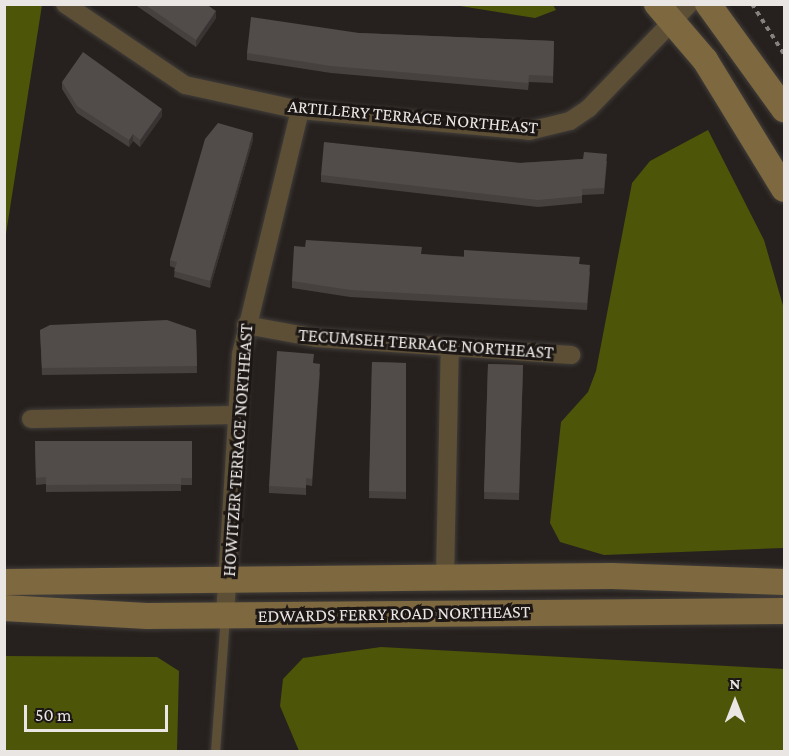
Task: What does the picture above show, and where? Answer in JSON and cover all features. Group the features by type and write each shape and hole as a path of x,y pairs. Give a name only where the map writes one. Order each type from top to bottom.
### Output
{"main road":[{"path":"708,4 784,109"},
{"path":"673,10 737,108 784,189"},
{"name":"EDWARDS FERRY ROAD NORTHEAST","path":"4,582 446,577 784,582"},
{"name":"EDWARDS FERRY ROAD NORTHEAST","path":"4,608 225,616 784,611"},
{"path":"712,610 784,627"}],"street":[{"name":"ARTILLERY TERRACE NORTHEAST","path":"65,4 185,85 300,110 529,131 551,128 590,108 673,10"},
{"name":"HOWITZER TERRACE NORTHEAST","path":"225,616 237,415 246,325 300,110"},
{"name":"TECUMSEH TERRACE NORTHEAST","path":"246,325 316,338 571,355"},
{"path":"446,577 450,347"},
{"path":"31,419 237,415"}],"lane":[{"path":"215,752 225,616"}],"path":[{"path":"752,4 784,54"}],"green space":[{"path":"4,5 42,5 5,240"},
{"path":"454,5 553,5 556,10 535,18"},
{"path":"708,130 764,240 784,309 784,548 604,555 560,542 550,523 561,422 588,392 596,371 632,183 650,161"},
{"path":"381,647 784,669 784,751 299,751 280,706 283,679 303,658"},
{"path":"4,656 157,657 179,671 177,751 5,751"}],"building":[{"path":"144,4 206,4 216,11 196,40"},
{"path":"251,17 359,33 554,41 553,76 529,75 528,83 331,66 247,53"},
{"path":"83,52 162,109 140,140 133,134 129,140 77,106 62,82"},
{"path":"218,123 253,133 210,281 174,271 177,262 170,260 205,139"},
{"path":"324,142 521,163 583,159 584,152 607,154 604,188 582,189 582,196 538,200 321,175"},
{"path":"306,240 422,247 421,254 464,257 464,250 580,257 579,264 590,265 587,303 350,290 292,281 294,246 305,247"},
{"path":"167,320 196,330 197,366 42,368 40,330 50,325"},
{"path":"277,351 314,354 313,363 320,364 312,479 306,478 306,488 269,486"},
{"path":"372,362 406,363 406,492 369,491"},
{"path":"488,364 523,365 519,493 484,492"},
{"path":"35,441 192,441 192,478 181,478 181,484 46,485 46,477 36,478"}]}
